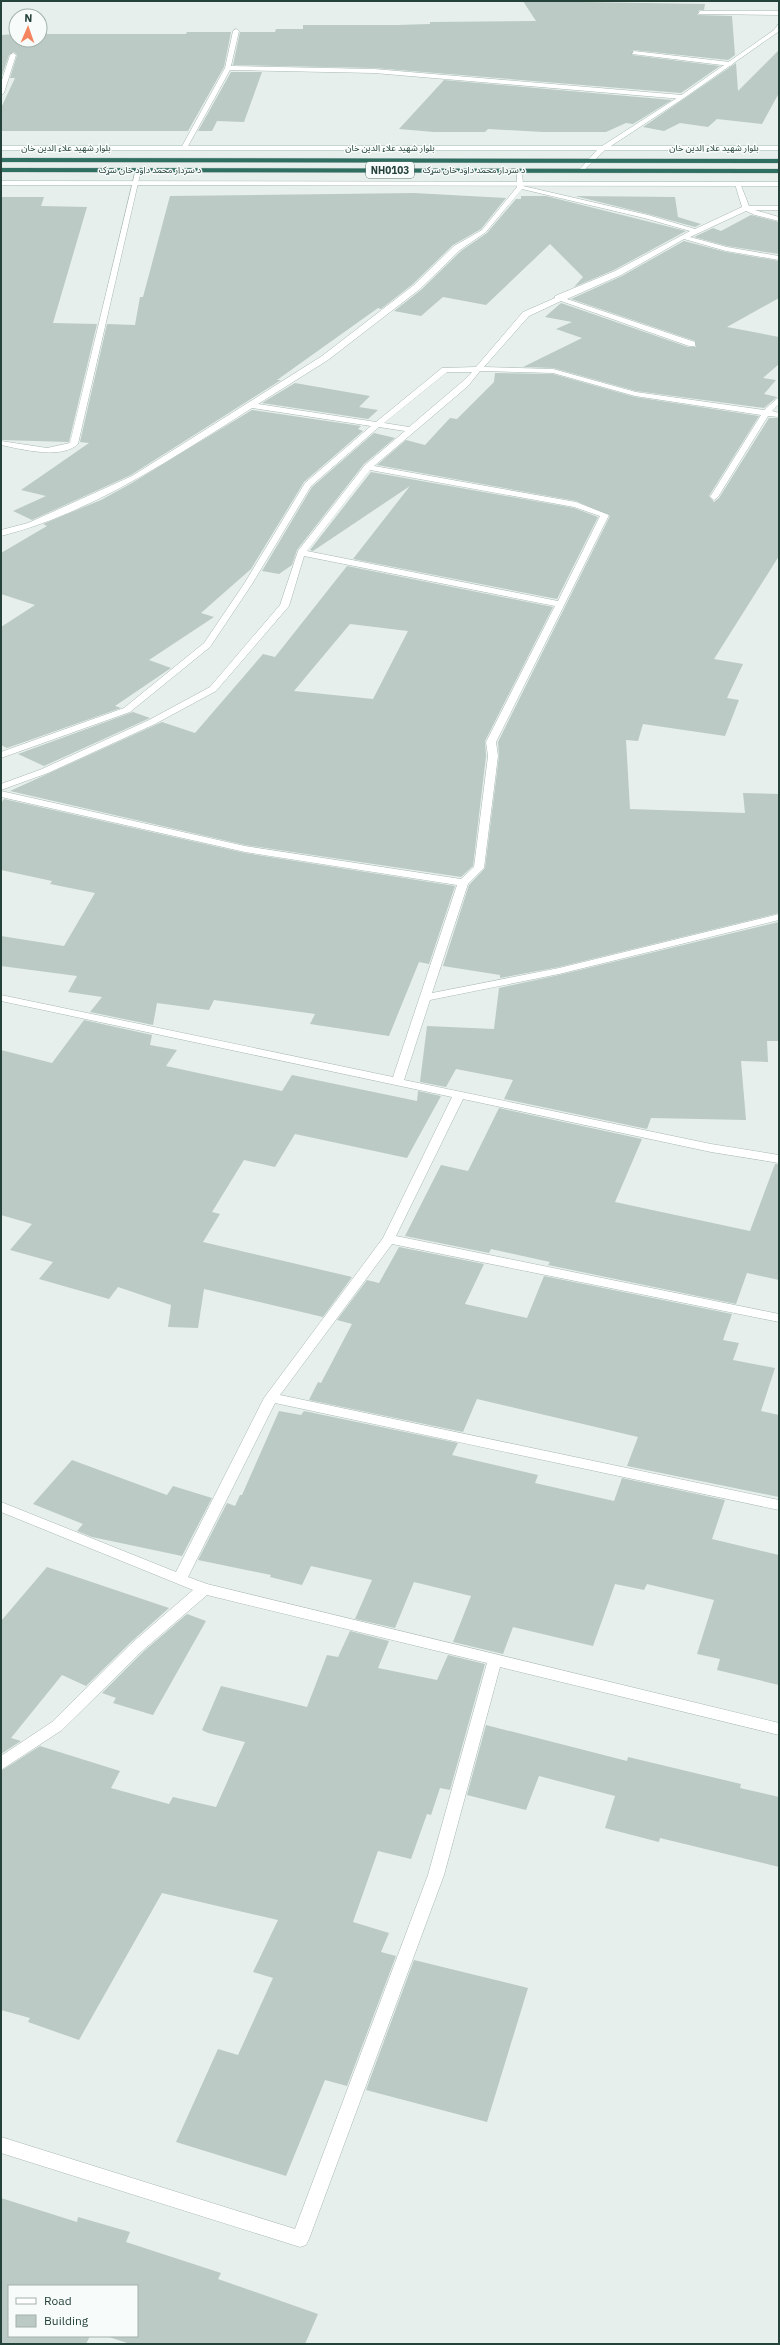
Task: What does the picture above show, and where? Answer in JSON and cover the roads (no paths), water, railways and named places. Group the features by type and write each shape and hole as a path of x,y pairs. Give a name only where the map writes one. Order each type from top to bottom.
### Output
{"highway":[{"name":"د سردار محمد داود خان سړک","path":"1,160 779,161"},
{"name":"د سردار محمد داود خان سړک","path":"1,170 779,171"}],"street":[{"path":"700,13 779,13"},
{"path":"582,170 603,148 682,97 778,29"},
{"path":"184,148 228,68 236,31"},
{"path":"634,52 730,64"},
{"path":"1,93 13,54"},
{"path":"228,68 374,71 682,97"},
{"name":"بلوار شهید علاء الدین خان","path":"1,148 779,148"},
{"path":"1,443 46,450 64,449 74,444 138,170"},
{"path":"1,533 31,524 135,478 325,358 417,287 457,248 484,231 520,185 519,170"},
{"name":"د سردار محمد داود خان سړک","path":"1,183 520,185 738,184"},
{"path":"779,184 738,184 746,208 757,214 779,219"},
{"path":"520,185 639,214 696,231"},
{"path":"1,787 45,770 145,725 213,688 284,606 301,552 368,467 479,369 526,314 558,298 618,273 683,237 746,208 779,208"},
{"path":"683,237 726,249 779,258"},
{"path":"558,298 692,344"},
{"path":"1,755 127,710 207,645 248,584 308,485 377,425 445,370 479,369 553,371 635,394 779,415"},
{"path":"714,497 766,413 779,399"},
{"path":"251,405 411,430"},
{"path":"368,467 576,505 605,515 491,742 493,756 479,868 463,883 397,1082"},
{"path":"301,552 561,604"},
{"path":"1,794 246,849 463,883"},
{"path":"425,998 510,983 591,965 779,917"},
{"path":"1,998 711,1148 779,1159"},
{"path":"180,1579 271,1398 389,1239 459,1095"},
{"path":"389,1239 779,1318"},
{"path":"271,1398 779,1505"},
{"path":"1,1507 204,1589 779,1729"},
{"path":"1,1764 57,1726 137,1647 204,1589"},
{"path":"1,2145 300,2239 436,1875 495,1660"}]}
